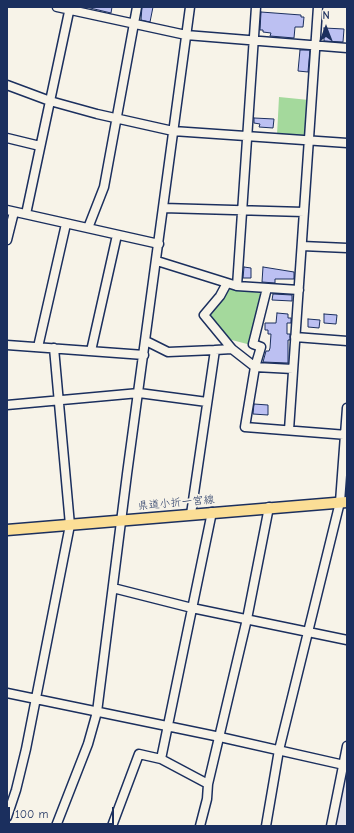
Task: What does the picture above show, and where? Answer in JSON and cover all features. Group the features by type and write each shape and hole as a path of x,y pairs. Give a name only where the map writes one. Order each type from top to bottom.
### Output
{"main road":[{"name":"県道小折一宮線","path":"7,530 269,507 344,502"}],"street":[{"path":"57,7 69,8 133,25 186,35 347,48"},
{"path":"88,228 104,187 137,7"},
{"path":"56,826 88,744 98,712 190,7"},
{"path":"237,286 256,7"},
{"path":"289,430 318,7"},
{"path":"26,214 69,8"},
{"path":"7,85 50,101 117,119 173,131 347,143"},
{"path":"7,138 40,146"},
{"path":"163,208 304,212"},
{"path":"7,240 10,211 159,244"},
{"path":"38,347 66,224"},
{"path":"91,351 117,235"},
{"path":"302,246 347,248"},
{"path":"157,261 237,286 299,290"},
{"path":"227,283 220,296 204,315 232,349 255,367 293,369"},
{"path":"267,288 253,344 261,347 255,367 245,427 346,435"},
{"path":"295,337 347,341"},
{"path":"146,341 168,352 232,349"},
{"path":"7,345 144,355"},
{"path":"7,817 16,790 61,578 70,525 54,348"},
{"path":"190,514 215,350"},
{"path":"7,405 139,393 207,402"},
{"path":"266,826 279,750 308,633 344,502 347,408"},
{"path":"200,826 207,799 208,784 247,619 269,507"},
{"path":"161,759 212,512"},
{"path":"113,588 192,608 347,640"},
{"path":"7,693 220,737 344,765"},
{"path":"331,826 347,750"},
{"path":"112,826 139,754 161,759 208,784"}],"shaded area":[{"path":"347,770 347,826 335,826"}],"green space":[{"path":"279,97 309,100 307,135 304,137 277,135"},
{"path":"230,287 265,290 251,345 228,339 208,316 226,289"}],"building":[{"path":"86,7 112,7 111,13"},
{"path":"142,7 153,7 150,22 141,20"},
{"path":"261,12 301,15 301,17 304,17 303,27 295,27 294,38 270,36 271,33 260,30"},
{"path":"324,28 344,29 343,42 324,41"},
{"path":"300,50 310,50 308,72 298,71"},
{"path":"254,118 274,119 273,128 259,127 260,124 254,123"},
{"path":"244,267 251,268 251,278 243,278"},
{"path":"263,267 294,272 294,279 275,279 275,283 262,282"},
{"path":"273,294 292,295 292,301 272,300"},
{"path":"277,313 288,314 288,318 291,318 291,323 287,323 287,334 290,334 290,340 288,340 288,363 263,362 266,351 269,351 270,348 271,334 268,334 268,330 265,330 265,323 276,323"},
{"path":"324,314 337,315 336,324 324,323"},
{"path":"308,319 320,320 319,328 308,327"},
{"path":"254,404 268,405 268,415 253,414"}]}
